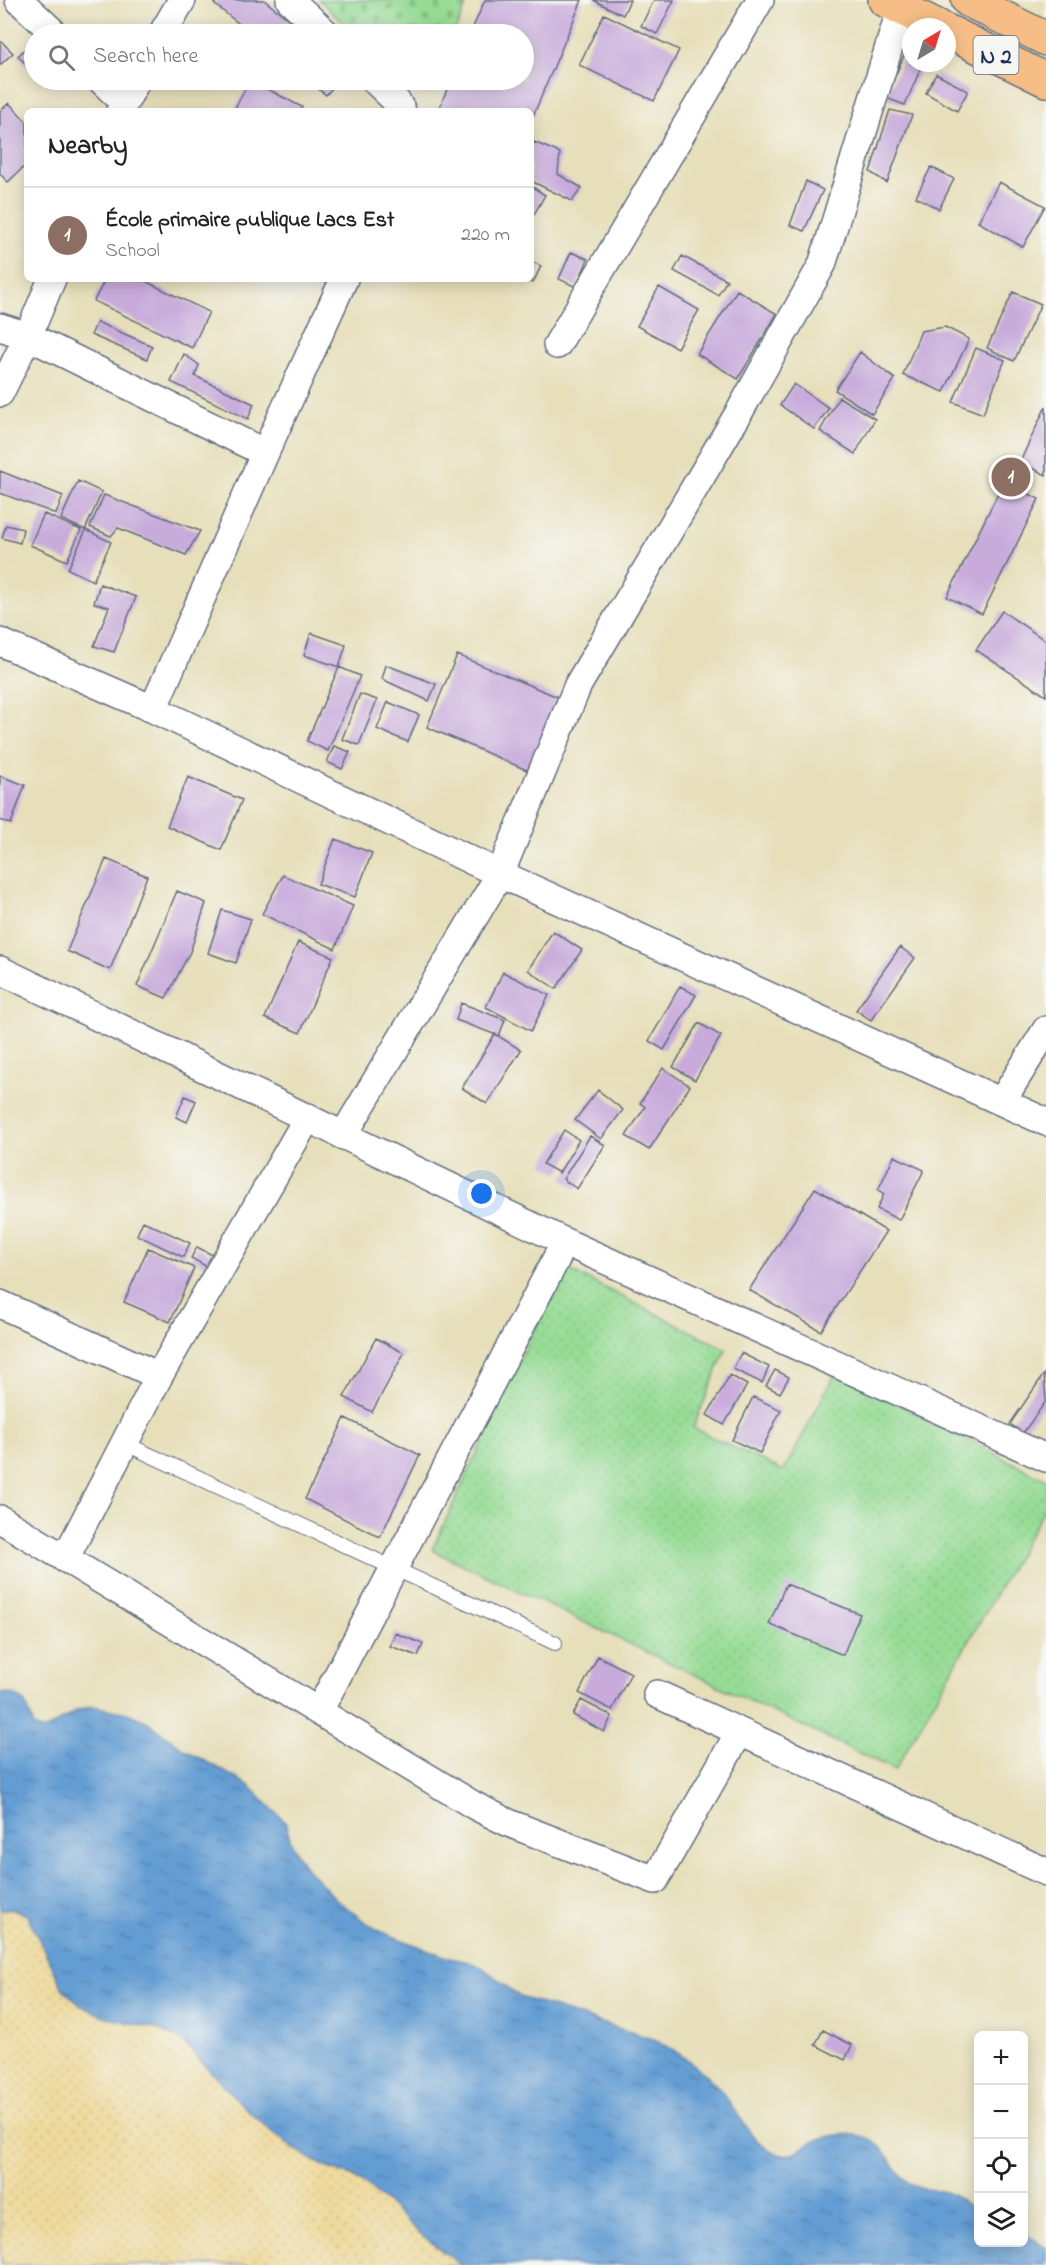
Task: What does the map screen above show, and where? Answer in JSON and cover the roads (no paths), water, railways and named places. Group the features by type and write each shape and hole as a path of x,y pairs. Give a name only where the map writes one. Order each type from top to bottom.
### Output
{"highway":[{"name":"N 2","path":"968,0 1046,39"},
{"name":"N 2","path":"893,4 921,18"},
{"name":"N 2","path":"956,35 1046,80"}],"street":[{"path":"19,0 44,24"},
{"path":"168,24 182,0"},
{"path":"290,0 316,24"},
{"path":"557,345 759,0"},
{"path":"343,1136 500,874 578,685 731,426 822,265 893,4"},
{"path":"385,90 398,102 401,108"},
{"path":"0,393 51,282"},
{"path":"153,709 343,282"},
{"path":"0,327 28,336 265,453"},
{"path":"0,642 153,709 500,874 1046,1122"},
{"path":"0,970 565,1242 1046,1458"},
{"path":"1002,1101 1046,1030"},
{"path":"65,1559 159,1376 308,1117"},
{"path":"319,1711 565,1242"},
{"path":"0,1304 159,1376"},
{"path":"0,1519 474,1806 511,1824 655,1880 739,1733"},
{"path":"657,1694 1046,1872"}],"lane":[{"path":"124,1443 555,1643"}],"water":[{"path":"0,1693 20,1698 30,1713 34,1727 44,1731 76,1711 92,1706 127,1713 146,1721 187,1751 250,1786 285,1822 292,1845 303,1864 334,1897 379,1931 483,1968 520,1997 652,2039 669,2048 708,2077 722,2092 749,2131 774,2153 787,2155 814,2141 833,2136 856,2135 875,2142 882,2148 902,2177 913,2186 948,2193 974,2209 974,2247 1028,2247 1028,2236 1046,2247 1046,2265 461,2265 423,2236 365,2184 352,2176 326,2167 274,2134 243,2106 182,2041 159,2029 108,2018 80,2005 63,1989 27,1915 15,1910 0,1908"}],"place":[{"name":"École primaire publique Lacs Est","path":"1011,477"}]}
